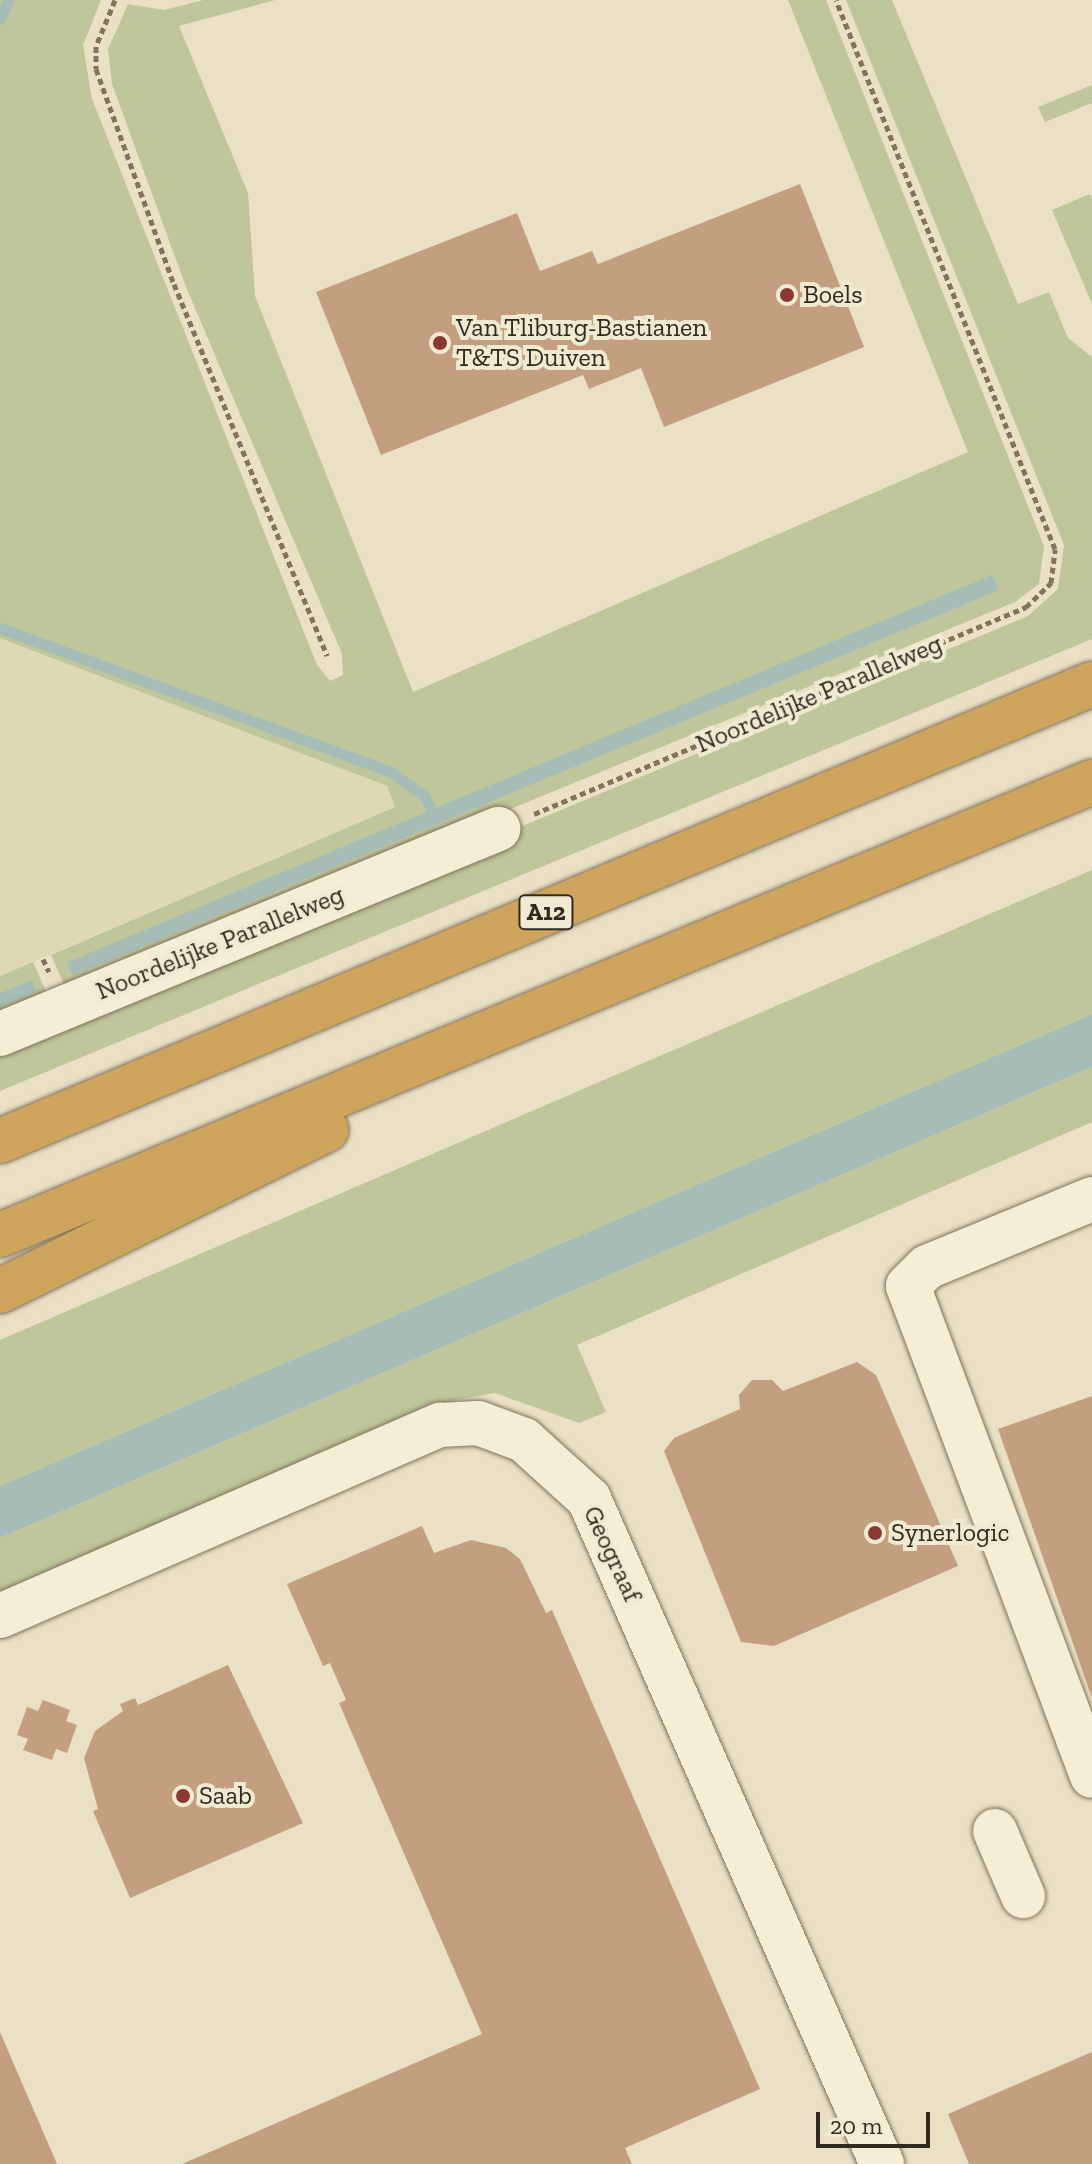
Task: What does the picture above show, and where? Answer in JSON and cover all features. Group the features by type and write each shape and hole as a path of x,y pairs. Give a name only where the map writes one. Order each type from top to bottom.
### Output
{"highway":[{"name":"A12","path":"0,1141 1092,684"},
{"path":"0,1235 1092,782"},
{"path":"0,1291 669,960"}],"street":[{"name":"Noordelijke Parallelweg","path":"0,1034 498,829"},
{"path":"1092,1199 927,1267 908,1286 1092,1776"},
{"name":"Geograaf","path":"0,1616 440,1425 478,1423 524,1440 589,1499 882,2164"},
{"path":"995,1831 1023,1896"}],"path":[{"path":"115,0 96,46 96,69 174,284 327,656"},
{"name":"Noordelijke Parallelweg","path":"498,829 1026,607 1051,583 1055,549 836,0"}],"shaded area":[{"path":"0,638 387,786 395,807 0,976"}],"green space":[{"path":"0,0 101,0 83,45 92,99 317,665 330,681 343,675 342,654 186,287 112,84 108,49 128,4 164,10 203,0 275,0 179,26 248,193 255,296 413,692 968,452 788,0 826,0 1044,546 1039,584 1015,602 67,991 51,955 395,807 387,786 0,638"},
{"path":"846,0 892,0 1018,304 1049,292 1068,338 1092,357 1092,639 0,1091 0,1043 1028,616 1058,589 1064,545"},
{"path":"1092,85 1092,103 1045,122 1038,107"},
{"path":"1090,194 1092,198 1092,304 1052,210"},
{"path":"1092,870 1092,1014 0,1486 0,1340"},
{"path":"33,962 49,998 0,1024 0,976"},
{"path":"1092,1067 1092,1122 577,1345 606,1412 579,1423 495,1393 455,1400 0,1596 0,1538"}],"water":[{"path":"992,575 999,590 74,975 69,970 68,962"},
{"path":"32,980 37,991 0,1007 0,993"},
{"path":"1092,1014 1092,1067 0,1538 0,1486"}],"building":[{"path":"800,184 864,347 664,427 641,368 589,389 583,375 381,455 316,292 517,213 540,271 592,251 598,264"},
{"path":"857,1362 876,1375 958,1566 774,1646 741,1642 664,1451 674,1438 740,1409 739,1395 752,1380 772,1380 783,1391"},
{"path":"1092,1396 1092,1698 998,1429"},
{"path":"422,1526 434,1553 471,1540 506,1548 520,1559 546,1613 552,1610 760,2089 625,2148 632,2164 182,2164 482,2034 339,1703 346,1700 330,1663 323,1666 287,1584"},
{"path":"228,1665 303,1823 130,1898 93,1811 98,1809 84,1758 95,1731 123,1711 120,1704 135,1698 138,1705"},
{"path":"43,1700 70,1710 66,1721 77,1725 67,1753 56,1749 52,1760 23,1750 28,1739 17,1735 27,1707 38,1711"},
{"path":"0,2032 57,2164 0,2164"},
{"path":"1092,2052 1092,2164 969,2164 948,2114"}],"waterway":[{"path":"0,19 8,0"},
{"path":"0,628 391,772 424,796 436,817"}],"place":[{"name":"Boels","path":"787,295"},
{"name":"Van Tliburg-Bastianen T&TS Duiven","path":"440,343"},
{"name":"Synerlogic","path":"875,1533"},
{"name":"Saab","path":"183,1796"}]}
